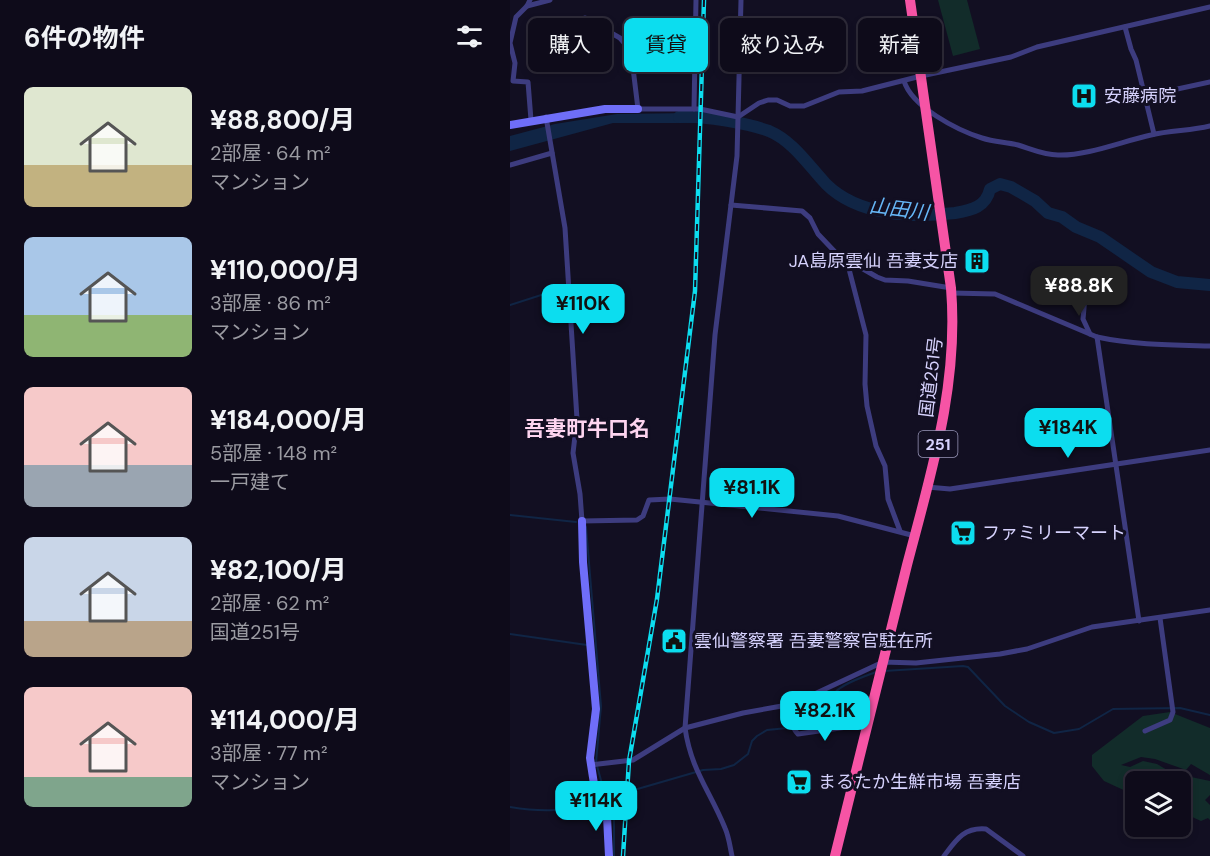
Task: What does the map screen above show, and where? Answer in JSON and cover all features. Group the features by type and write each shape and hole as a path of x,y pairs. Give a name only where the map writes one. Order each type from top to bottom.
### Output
{"highway":[{"name":"国道251号","path":"835,856 946,408 952,365 954,338 952,291 910,0"}],"street":[{"path":"530,0 516,17 510,43 515,63 513,81 528,82 531,120"},
{"path":"526,6 550,0"},
{"path":"694,109 696,0"},
{"path":"732,856 726,829 688,750 685,728 715,335 737,138 741,0"},
{"path":"738,119 759,103 768,100 777,100 789,106 804,105 839,92 862,91 1011,57 1037,47 1210,7"},
{"path":"1125,27 1136,60 1154,134"},
{"path":"612,33 626,45 633,68 638,109"},
{"path":"904,81 911,96 959,130 984,139 1059,155 1078,153 1154,134 1210,126"},
{"path":"1145,96 1210,82"},
{"path":"510,125 605,109 694,109 738,119"},
{"path":"546,119 565,228 577,419 573,453 580,494 596,709 590,765 609,827 609,856"},
{"path":"510,165 552,152"},
{"path":"731,205 802,211 810,218 826,244 850,263 885,280 908,281 952,291 995,294 1094,335 1157,344 1210,346"},
{"path":"850,263 849,269 866,335 867,406 876,446 885,466 888,499 900,531"},
{"path":"1086,286 1083,319 1094,335 1139,621"},
{"path":"927,487 950,489 1210,450"},
{"path":"582,521 638,520 643,516 647,503 652,499 838,516 915,536"},
{"path":"590,765 633,760 685,728 743,713 793,704 883,664 916,663 1000,654 1027,649 1092,627 1210,610"},
{"path":"1145,731 1170,720 1173,715 1160,618"},
{"path":"793,704 792,722 798,734 868,724"},
{"path":"944,856 963,834 978,828 986,829 1023,856"}],"green space":[{"path":"938,0 967,0 980,49 953,56"},
{"path":"1170,712 1210,728 1210,775 1191,764 1186,770 1155,759 1141,757 1121,765 1130,767 1143,761 1157,764 1169,771 1125,771 1125,791 1104,781 1092,766 1092,755 1143,716"},
{"path":"1191,777 1210,781 1210,795 1205,800 1210,805 1210,820 1208,818 1201,821 1191,816"}],"water":[{"path":"694,113 694,123 613,123 510,151 510,136 555,124 617,114"}],"waterway":[{"name":"山田川","path":"679,117 724,120 749,125 778,135 793,147 839,195 870,209 922,215 961,212 982,204 990,189 1000,184 1011,187 1035,201 1048,213 1062,217 1076,227 1100,237 1151,272 1177,282 1210,285"},
{"path":"510,305 563,288"},
{"path":"510,515 576,522"},
{"path":"586,527 601,706 596,763"},
{"path":"510,634 587,645"},
{"path":"884,671 968,667 1005,706 1029,722 1054,733 1079,729 1113,709 1180,708 1210,715"},
{"path":"603,799 703,770 721,769 734,765 748,754 752,741 767,730 828,724 833,719 833,701 836,691 852,681 876,672"},
{"path":"597,766 606,798 614,815 614,856"},
{"path":"510,807 554,810 597,801"}],"railway":[{"path":"623,856 629,761 657,599 695,291 704,0"}],"place":[{"name":"安藤病院","path":"1084,96"},
{"name":"JA島原雲仙 吾妻支店","path":"977,261"},
{"name":"ファミリーマート","path":"963,533"},
{"name":"雲仙警察署 吾妻警察官駐在所","path":"674,641"},
{"name":"まるたか生鮮市場 吾妻店","path":"799,782"}],"district":[{"name":"吾妻町牛口名","path":"587,429"}]}
